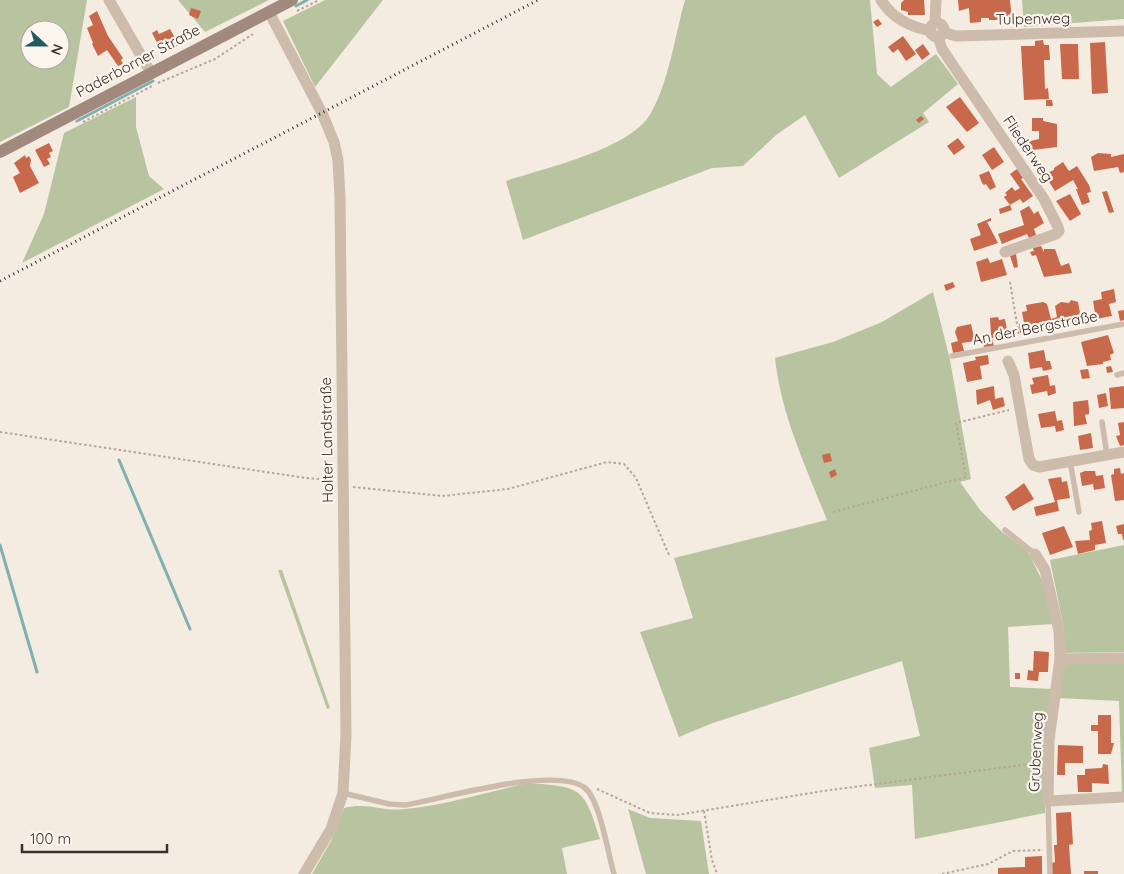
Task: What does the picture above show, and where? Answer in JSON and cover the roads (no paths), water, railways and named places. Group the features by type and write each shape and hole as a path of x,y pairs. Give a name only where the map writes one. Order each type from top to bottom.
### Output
{"main road":[{"name":"Paderborner Straße","path":"0,152 155,78 272,17 292,0"}],"street":[{"path":"109,0 155,78"},
{"name":"Tulpenweg","path":"881,0 890,13 902,22 918,29 956,36 1124,32"},
{"path":"936,0 937,31"},
{"name":"Holter Landstraße","path":"272,17 322,114 338,160 346,735 343,793 331,829 304,874"},
{"name":"Fliederweg","path":"937,31 942,49 1044,199 1058,227 1059,231 1056,234 1006,252"},
{"path":"1008,361 1014,375 1029,459 1033,464 1039,467 1124,452"},
{"name":"Grubenweg","path":"1035,554 1045,570 1059,631 1060,659 1049,740 1048,801 1124,797"},
{"path":"1060,659 1124,658"}],"lane":[{"name":"An der Bergstraße","path":"952,356 1124,324"},
{"path":"1117,375 1124,373"},
{"path":"1102,422 1107,455"},
{"path":"1070,462 1079,512"},
{"path":"1005,530 1035,554"},
{"path":"343,793 389,804 405,805 544,779 585,788 595,802 614,874"},
{"path":"1048,801 1050,874"}],"waterway":[{"path":"296,6 307,0"},
{"path":"77,121 153,81"},
{"path":"119,460 190,629"},
{"path":"0,545 37,672"}],"railway":[{"path":"0,281 538,0"}]}
